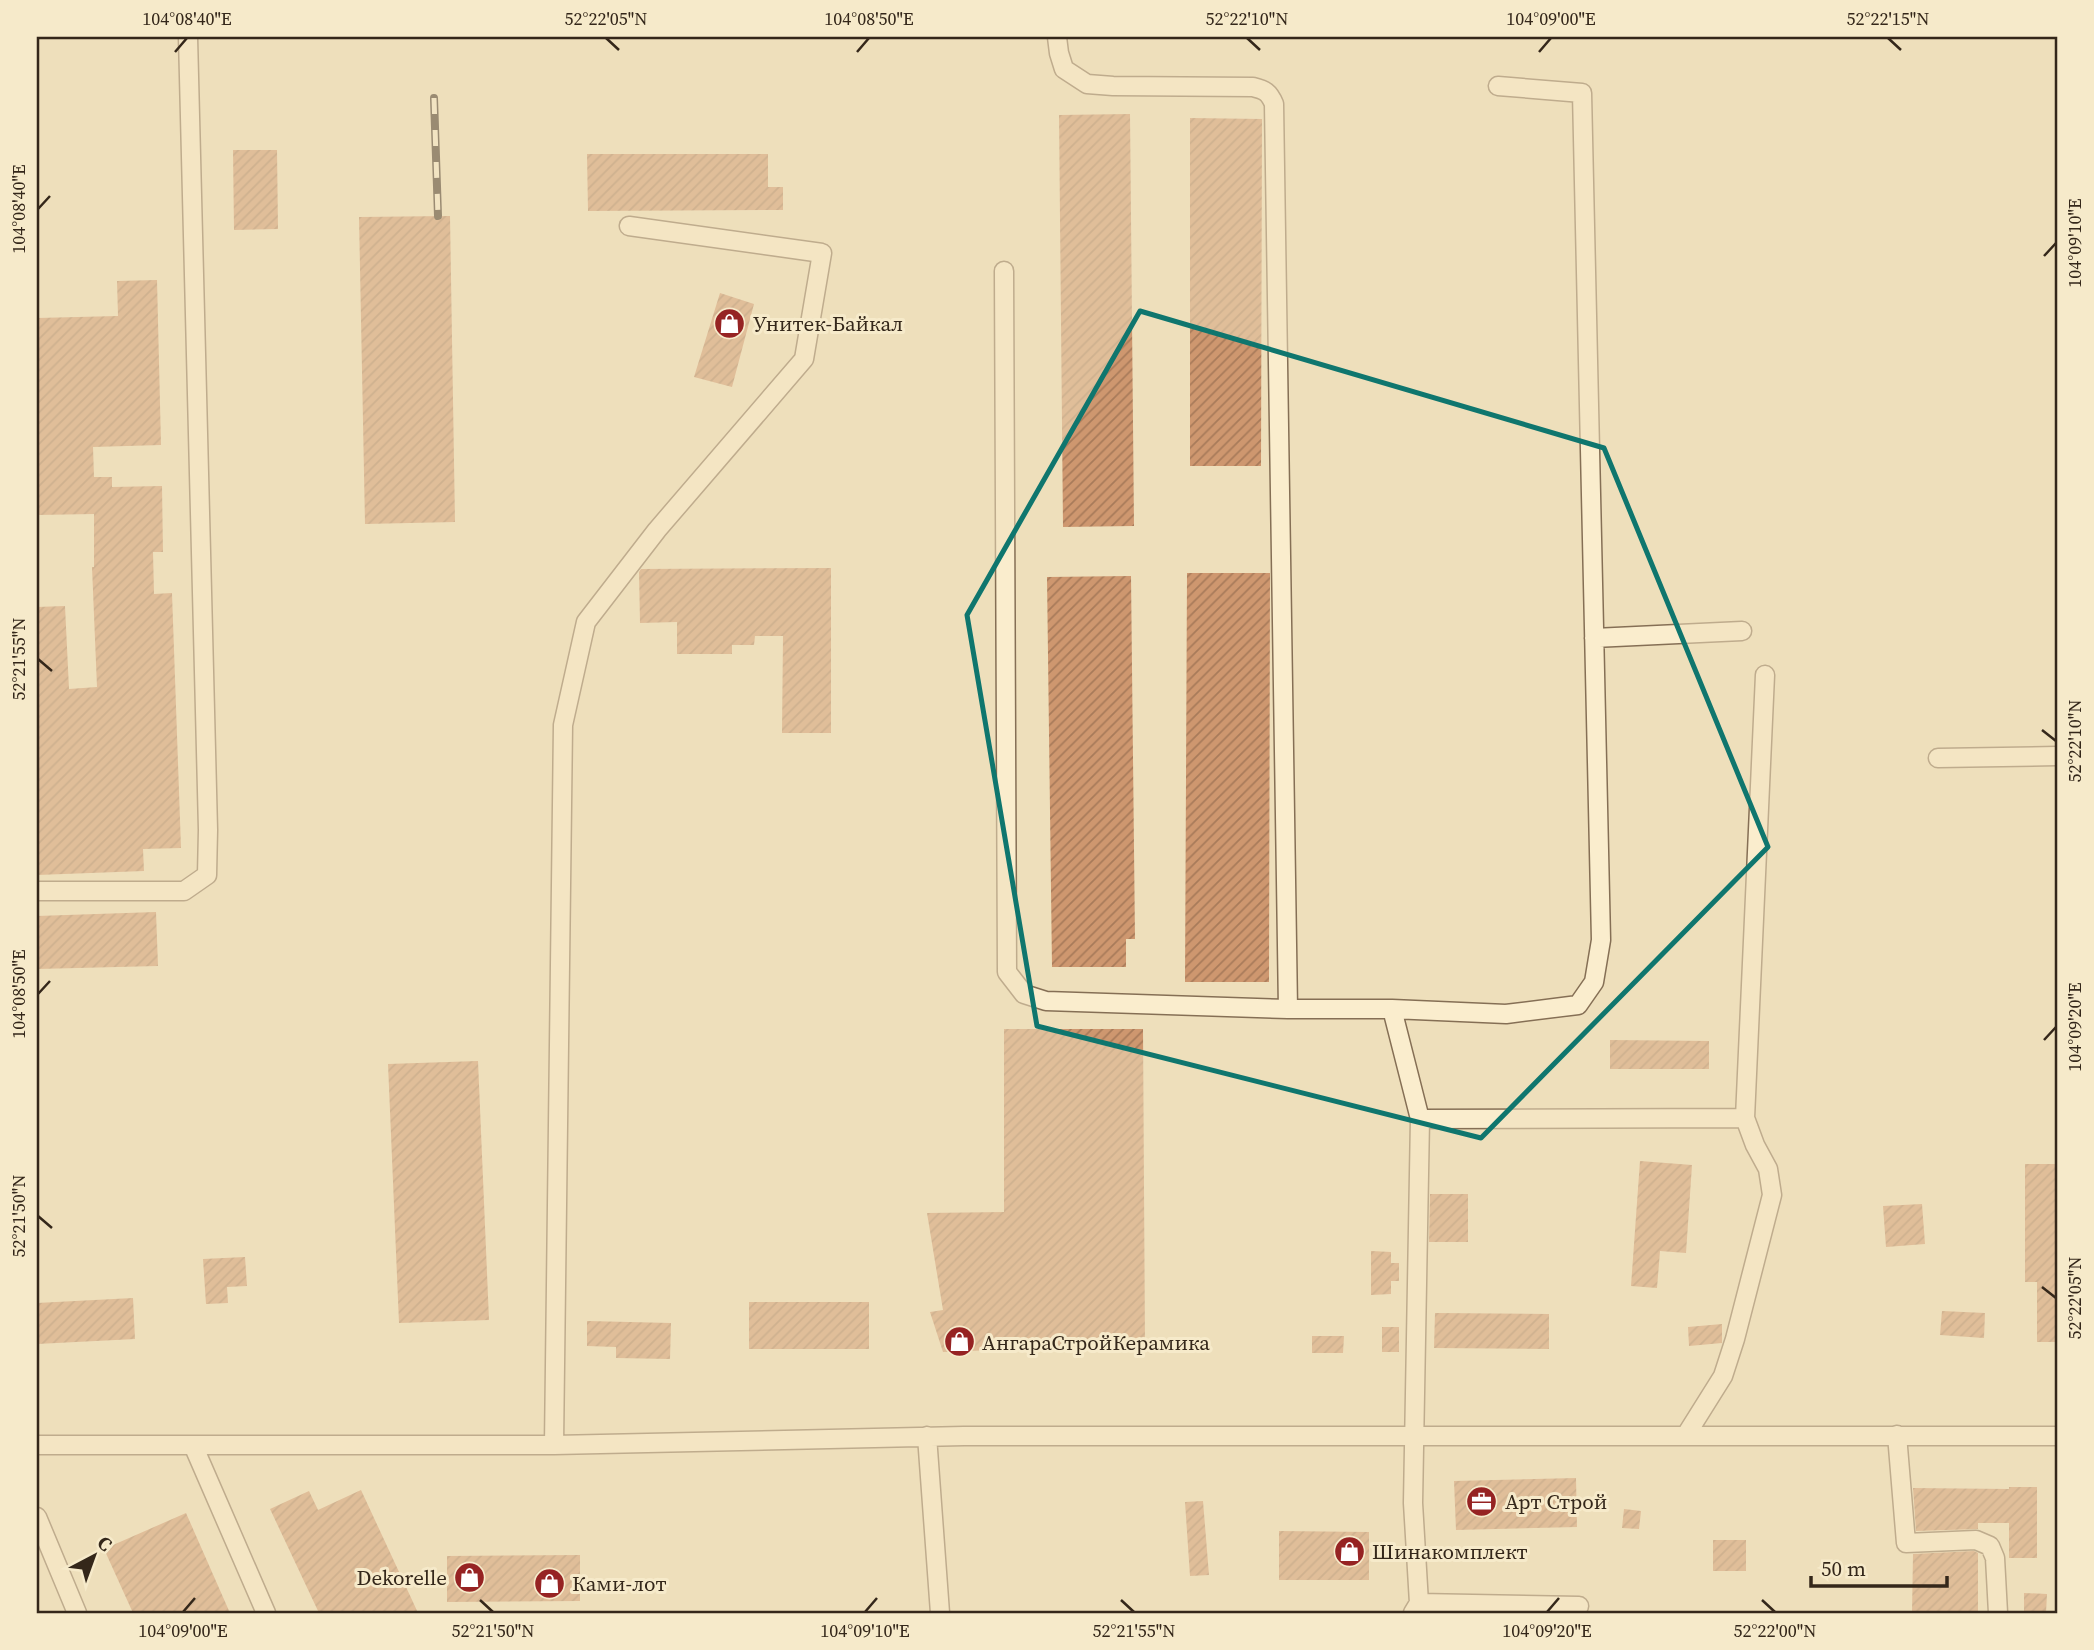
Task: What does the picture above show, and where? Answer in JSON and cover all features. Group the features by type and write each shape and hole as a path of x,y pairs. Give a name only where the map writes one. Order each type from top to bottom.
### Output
{"street":[{"path":"37,891 184,891 207,875 188,37"},
{"path":"1057,37 1064,69 1087,84 1253,87 1270,94 1273,104 1288,1009"},
{"path":"1004,271 1007,972 1024,994 1046,1001 1506,1014 1578,1005 1594,982 1601,940 1582,93 1498,86"},
{"path":"554,1445 563,725 586,622 657,530 804,359 822,253 629,226"},
{"path":"1594,638 1742,631"},
{"path":"1686,1435 1723,1376 1772,1195 1769,1169 1755,1145 1745,1118 1765,675"},
{"path":"1938,758 2057,756"},
{"path":"1392,1009 1420,1119 1413,1503 1416,1608 1579,1606"},
{"path":"1420,1119 1745,1118"},
{"path":"1897,1435 1906,1543 1976,1540 1990,1546 1995,1558 1998,1613"},
{"path":"927,1436 940,1613"},
{"path":"37,1445 554,1445 927,1436 2057,1436"},
{"path":"193,1445 266,1613"},
{"path":"37,1517 77,1613"}],"highlighted area":[{"path":"1140,311 1604,448 1768,847 1481,1138 1037,1026 967,615"}],"building":[{"path":"1130,114 1134,526 1063,527 1059,115"},
{"path":"1190,118 1262,119 1261,466 1190,466"},
{"path":"233,150 277,150 278,229 234,230"},
{"path":"587,154 768,154 768,187 783,187 783,210 588,211"},
{"path":"450,216 455,522 365,524 359,217"},
{"path":"157,280 161,445 93,447 94,477 112,477 112,487 162,486 163,552 153,552 154,594 172,593 181,848 143,849 144,871 37,875 37,607 65,606 69,689 97,687 92,567 94,514 37,515 37,318 118,316 117,281"},
{"path":"720,293 754,304 732,387 694,377"},
{"path":"831,568 831,733 782,733 783,636 755,636 754,645 732,645 732,654 677,654 677,622 640,623 641,569"},
{"path":"1187,573 1270,573 1269,982 1185,982"},
{"path":"1131,576 1135,939 1126,939 1126,967 1052,967 1047,577"},
{"path":"156,912 158,966 37,969 37,916"},
{"path":"1004,1029 1143,1029 1145,1344 943,1352 930,1312 943,1310 927,1213 1004,1212"},
{"path":"1610,1040 1709,1041 1709,1069 1610,1069"},
{"path":"478,1061 489,1320 399,1323 388,1064"},
{"path":"1640,1161 1692,1165 1686,1253 1660,1251 1657,1288 1631,1286"},
{"path":"2025,1164 2057,1164 2057,1342 2037,1342 2037,1282 2025,1282"},
{"path":"1430,1194 1468,1194 1468,1242 1429,1242"},
{"path":"1922,1204 1925,1244 1886,1247 1883,1206"},
{"path":"1371,1251 1391,1252 1391,1263 1399,1263 1399,1281 1391,1281 1391,1294 1371,1295"},
{"path":"245,1257 247,1286 227,1287 228,1303 206,1304 203,1259"},
{"path":"133,1298 135,1339 37,1344 37,1303"},
{"path":"749,1302 869,1302 869,1349 749,1349"},
{"path":"1942,1311 1985,1313 1984,1338 1940,1335"},
{"path":"1435,1313 1549,1314 1549,1349 1434,1348"},
{"path":"587,1321 671,1323 670,1359 616,1358 616,1347 587,1346"},
{"path":"1722,1324 1722,1343 1689,1346 1688,1327"},
{"path":"1382,1327 1399,1327 1399,1352 1382,1352"},
{"path":"1312,1336 1344,1336 1343,1353 1312,1353"},
{"path":"1576,1478 1577,1527 1456,1530 1454,1481"},
{"path":"2037,1487 2037,1558 2009,1558 2009,1523 1978,1523 1978,1529 1916,1531 1913,1488"},
{"path":"361,1490 418,1613 319,1613 270,1509 309,1491 318,1510"},
{"path":"1203,1501 1209,1575 1190,1576 1185,1502"},
{"path":"1624,1509 1641,1511 1639,1529 1622,1528"},
{"path":"186,1513 230,1613 133,1613 104,1549"},
{"path":"1279,1531 1369,1532 1369,1580 1279,1580"},
{"path":"1713,1540 1746,1540 1746,1571 1713,1571"},
{"path":"1978,1553 1978,1613 1912,1613 1913,1554"},
{"path":"580,1555 580,1601 447,1602 447,1556"},
{"path":"2024,1593 2047,1594 2046,1613 2024,1613"}],"railway":[{"path":"434,98 438,216"}],"place":[{"name":"Унитек-Байкал","path":"730,323"},
{"name":"АнгараСтройКерамика","path":"959,1342"},
{"name":"Арт Строй","path":"1482,1501"},
{"name":"Шинакомплект","path":"1349,1551"},
{"name":"Dekorelle","path":"470,1577"},
{"name":"Ками-лот","path":"549,1583"}]}
